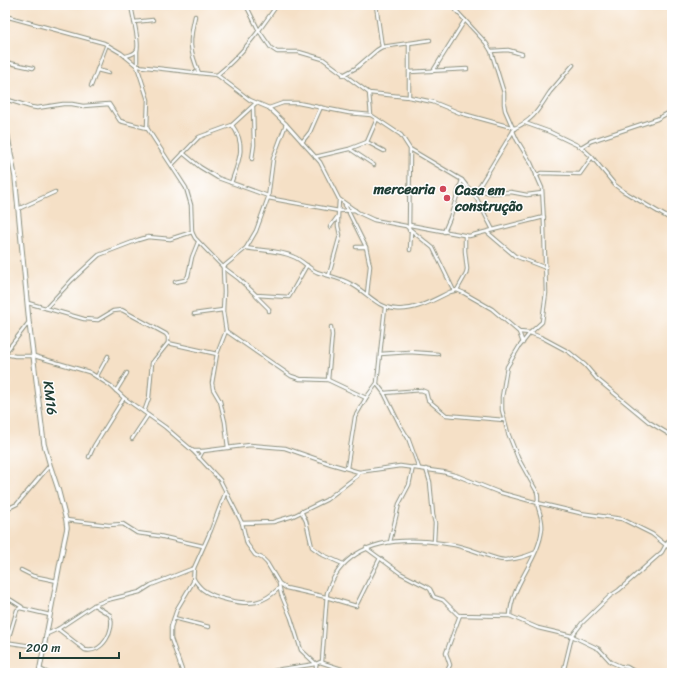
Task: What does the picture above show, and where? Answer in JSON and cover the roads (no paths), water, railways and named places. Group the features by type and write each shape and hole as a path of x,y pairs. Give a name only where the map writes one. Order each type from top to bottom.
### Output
{"street":[{"path":"131,5 137,50 137,66 148,100 147,128 186,188 190,205 192,232 198,242 223,267 239,279 256,295 269,309 269,311"},
{"path":"246,5 259,30 271,48 277,52 299,52 323,59 369,93 409,97 433,102 460,112 514,127 525,123 536,113 573,65"},
{"path":"217,75 226,68 259,30 277,5"},
{"path":"376,5 382,47"},
{"path":"452,6 460,5"},
{"path":"452,6 486,43 491,51 504,93 505,110 514,127 474,195"},
{"path":"5,16 107,44 126,56 137,66 217,75 256,103 269,108 286,124 315,157 325,171 339,200 338,216 340,235 328,275"},
{"path":"195,16 190,45 199,73"},
{"path":"134,22 153,20"},
{"path":"433,71 465,20"},
{"path":"343,75 356,68 382,47 430,40"},
{"path":"409,97 410,43"},
{"path":"91,86 107,44"},
{"path":"126,56 135,53 137,50"},
{"path":"491,51 508,50 522,54"},
{"path":"5,62 33,68"},
{"path":"409,72 467,69"},
{"path":"97,70 110,73"},
{"path":"369,93 371,115"},
{"path":"5,99 37,108 68,104 83,106 109,104 120,121 147,128"},
{"path":"172,165 199,138 210,132 232,125 256,103"},
{"path":"269,108 282,103 298,103 349,113 371,115 401,135 410,150 462,180 474,195 493,230"},
{"path":"252,159 254,145 253,106"},
{"path":"302,142 310,132 321,107"},
{"path":"581,147 591,141 657,119 672,111"},
{"path":"315,157 349,149 367,142 377,119"},
{"name":"KM16","path":"5,121 15,177 29,322 44,444 66,520 66,535 40,671"},
{"path":"525,123 550,132 581,147 592,157 615,185 622,191 672,220"},
{"path":"223,267 246,248 256,231 268,197 274,152 286,124"},
{"path":"231,183 241,148 240,139 232,125"},
{"path":"510,616 513,600 538,545 542,528 538,503 539,497 518,458 504,420 502,397 505,375 509,362 530,333 542,322 546,293 542,188 531,163 513,131"},
{"path":"367,142 384,151"},
{"path":"349,149 374,165"},
{"path":"410,150 410,250"},
{"path":"183,153 211,174 268,197 339,211 356,210"},
{"path":"536,176 540,172 580,174 592,157"},
{"path":"444,232 462,180"},
{"path":"477,190 492,193 511,192 528,195 542,193"},
{"path":"17,209 55,192"},
{"path":"339,200 374,220 406,226 410,231 433,248 456,291 474,298 492,309 519,332 523,343"},
{"path":"345,204 366,246 370,266 367,294"},
{"path":"330,227 338,216"},
{"path":"410,225 465,236 488,232 544,217"},
{"path":"46,308 72,280 99,255 148,237 170,239 192,232"},
{"path":"488,232 515,256 546,268"},
{"path":"246,248 284,253 296,257 317,272 340,278 367,294 375,302 396,310 415,308 456,291 466,274 467,269 465,236"},
{"path":"175,282 185,280 188,276 192,257 198,242"},
{"path":"356,247 366,246"},
{"path":"256,295 289,297 307,265"},
{"path":"223,267 223,310 226,331 217,354 212,386 220,401 225,422 228,448"},
{"path":"28,303 84,319 93,320 98,320 113,311 122,310 166,334 168,337 168,343 152,363 149,398 144,412"},
{"path":"347,468 355,417 376,383 385,307"},
{"path":"194,314 223,310"},
{"path":"29,322 5,354 15,356 34,356 70,365 89,372 97,376 124,398 165,427 193,451 213,472 226,491 242,523 249,548 255,555 262,558 279,583 286,588 326,597 356,606 380,558"},
{"path":"328,380 332,335 331,327"},
{"path":"226,331 291,376 300,379 328,380 366,398"},
{"path":"519,332 530,333 543,338 579,359 603,384 649,422 672,436"},
{"path":"168,343 217,354"},
{"path":"380,354 409,352 438,354"},
{"path":"97,376 108,356"},
{"path":"116,391 127,373"},
{"path":"376,383 384,393 408,438 419,468"},
{"path":"384,393 420,390 426,392 428,400 446,415 504,420"},
{"path":"89,457 94,446 124,398"},
{"path":"132,439 148,415"},
{"path":"193,451 250,445 285,448 360,472 400,466 426,469 458,476 498,492 538,503 580,513 622,519 652,534 672,550"},
{"path":"199,458 203,451"},
{"path":"5,510 17,504 50,465"},
{"path":"390,542 399,504 409,485 413,468"},
{"path":"426,469 431,488 435,523 434,542"},
{"path":"242,523 273,522 293,516 330,497 360,472"},
{"path":"226,491 194,568 194,579 203,590 236,602 258,602 271,596 280,588"},
{"path":"301,511 306,521 312,547 323,555 343,564"},
{"path":"66,520 105,525 123,524 137,533 159,536 203,546"},
{"path":"322,662 326,597 330,583 343,564 352,556 366,548 390,542 406,541 448,543 476,550 498,559 517,559 534,553"},
{"path":"662,542 670,541"},
{"path":"563,673 572,636 582,623 610,596 625,585 662,552 670,541"},
{"path":"366,548 400,572 430,589 434,597 443,600 455,613 460,615 488,614 510,616 538,628 572,636 599,649 611,662 627,667 637,673"},
{"path":"47,634 58,629 94,605 107,600 140,592 159,582 194,568"},
{"path":"21,570 33,576 57,581"},
{"path":"187,572 193,574"},
{"path":"182,673 171,639 170,630 177,609 194,579"},
{"path":"279,583 283,599 302,650 316,664 316,673"},
{"path":"5,597 22,608 51,615"},
{"path":"58,629 85,650 96,650 111,630 113,624 110,615 94,605"},
{"path":"5,650 6,642 17,610 22,608"},
{"path":"446,673 450,665 446,653 460,615"},
{"path":"174,618 209,627"},
{"path":"6,642 44,648"},
{"path":"266,673 322,662 354,673"},
{"path":"40,671 48,673"}],"place":[{"name":"mercearia","path":"443,189"},
{"name":"Casa em construção","path":"447,198"}]}
